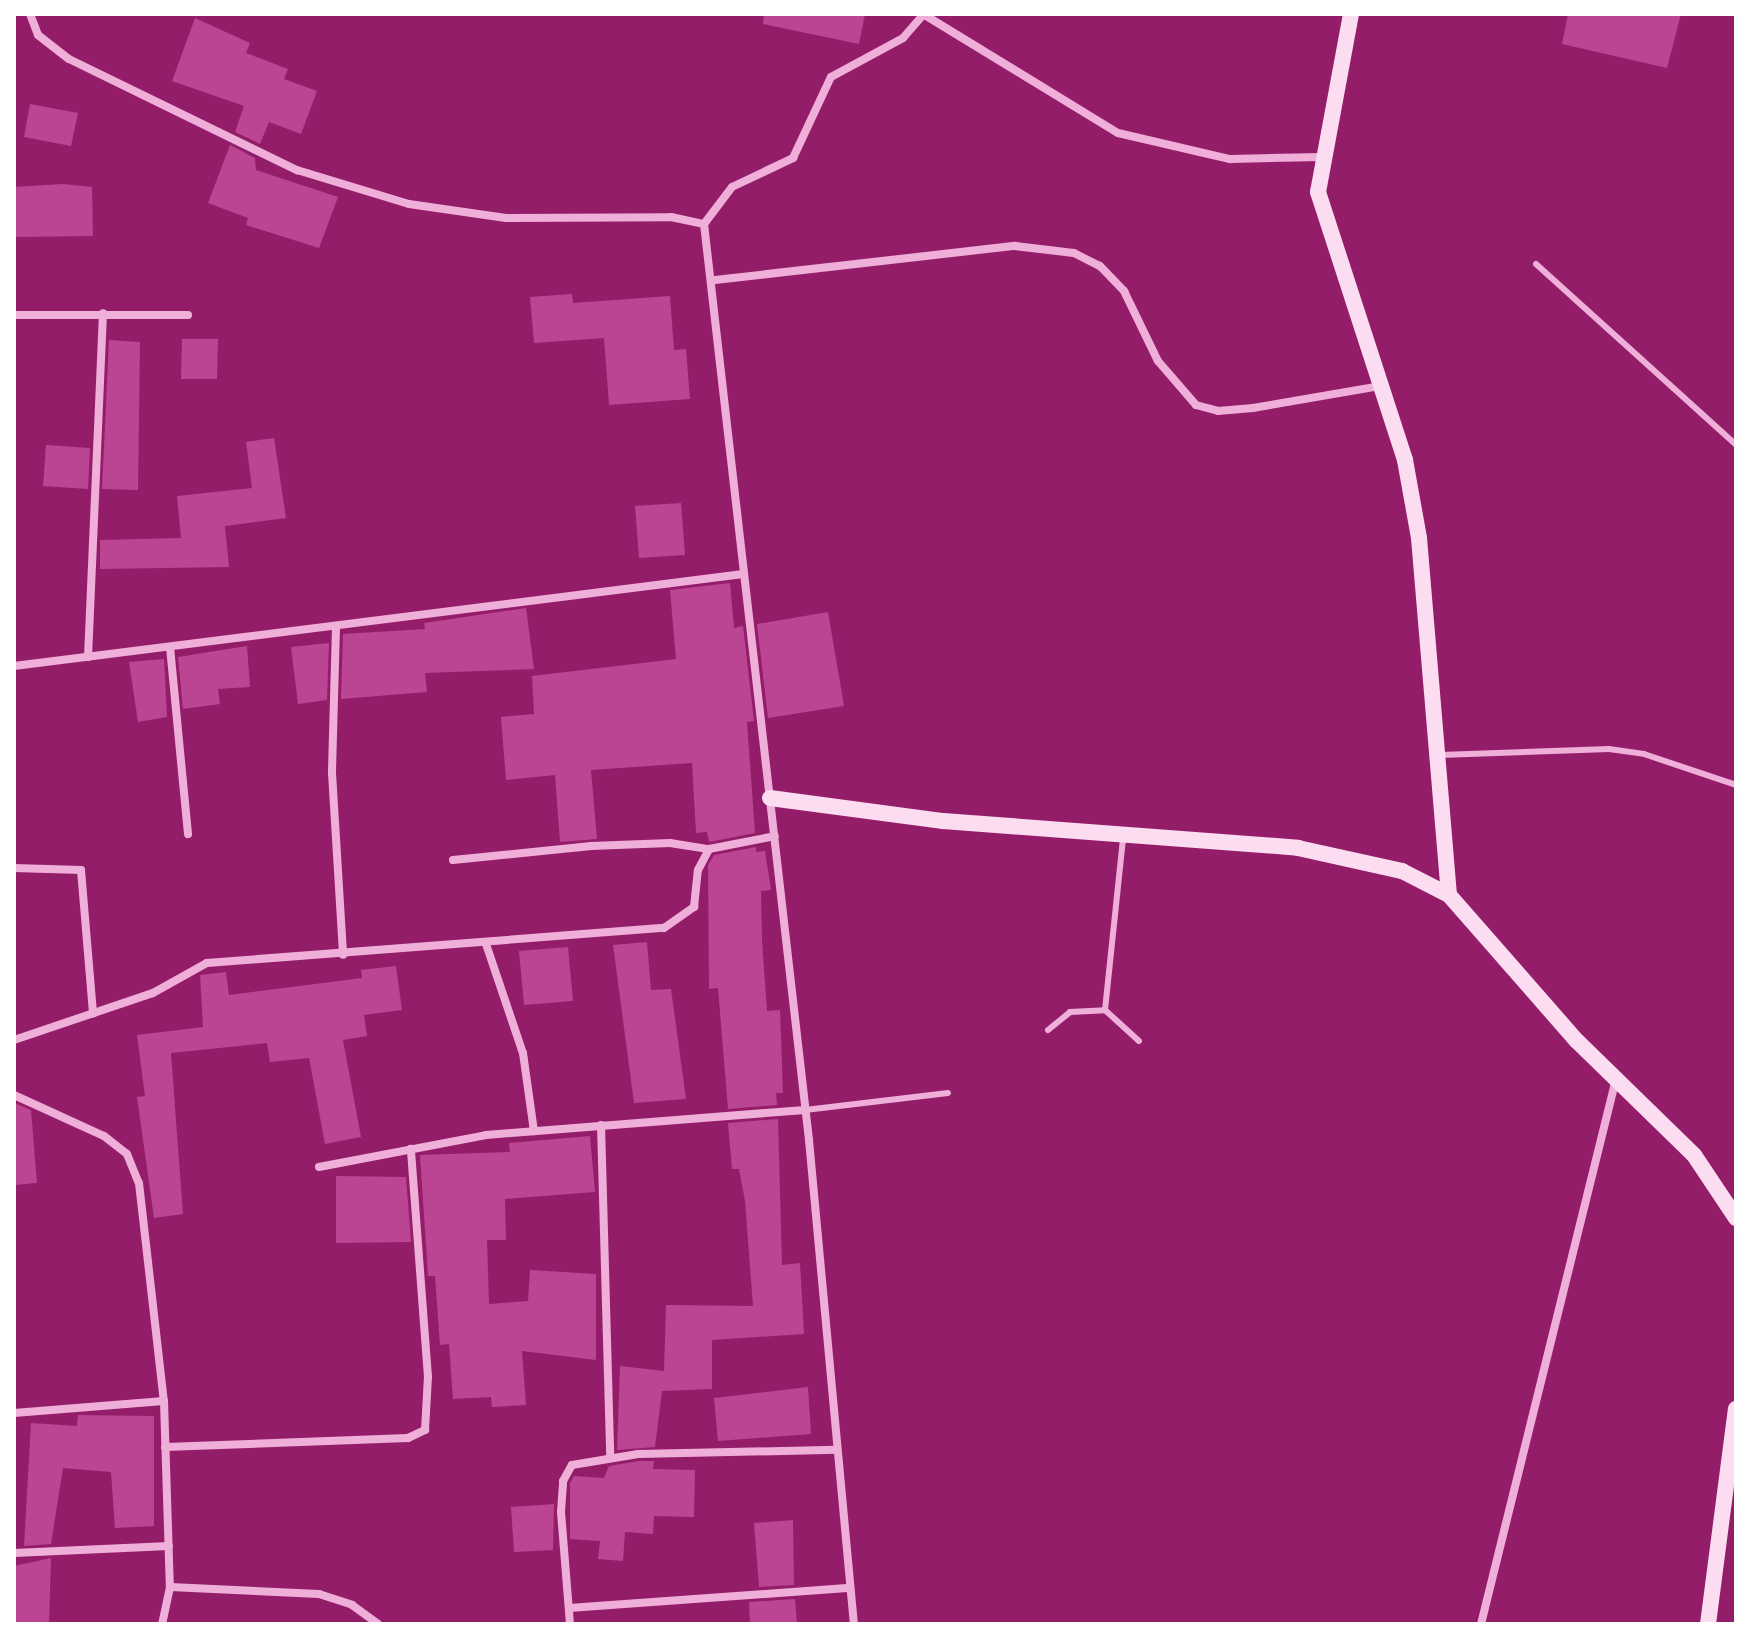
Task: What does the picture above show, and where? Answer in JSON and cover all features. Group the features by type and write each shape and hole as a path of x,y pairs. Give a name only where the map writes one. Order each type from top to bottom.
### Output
{"street":[{"path":"30,14 38,35 69,59 166,111 311,174 409,204 506,218 671,217 704,224"},
{"path":"854,1624 805,1110 743,574 715,280 704,224 732,187 793,158 831,77 903,38 923,14 1118,133 1230,159 1321,157"},
{"path":"1351,14 1321,157 1325,228 1405,460 1419,538 1440,755 1449,895"},
{"path":"715,280 1015,246 1074,253 1100,266 1124,291 1166,374 1196,405 1242,409 1381,386"},
{"path":"88,657 103,313"},
{"path":"14,315 188,315"},
{"path":"14,666 743,574"},
{"path":"336,627 332,773 343,955"},
{"path":"170,647 188,834"},
{"path":"770,798 943,821 1356,856 1449,895 1616,1079 1694,1155 1735,1213"},
{"path":"453,860 606,845 670,843 709,849 775,836"},
{"path":"14,1040 153,993 207,963 343,955 664,928 694,907 702,856 709,849"},
{"path":"14,868 81,870 93,1013"},
{"path":"486,944 523,1053 534,1131"},
{"path":"1481,1624 1616,1079"},
{"path":"14,1095 104,1136 127,1154 146,1222 164,1401 170,1587 162,1624"},
{"path":"319,1167 411,1149 534,1131 805,1110"},
{"path":"601,1125 610,1456"},
{"path":"165,1447 408,1438 425,1430 428,1377 411,1149"},
{"path":"14,1413 164,1401"},
{"path":"1708,1624 1736,1409"},
{"path":"570,1624 563,1481 572,1465 610,1456 836,1450"},
{"path":"14,1553 169,1546"},
{"path":"170,1587 319,1594 352,1605 378,1624"},
{"path":"569,1608 850,1588"}],"lane":[{"path":"1536,264 1736,445"},
{"path":"1440,755 1609,749 1644,754 1736,785"},
{"path":"1105,1010 1124,835"},
{"path":"1048,1030 1070,1012 1105,1010 1139,1041"},
{"path":"805,1110 948,1093"}],"building":[{"path":"764,14 865,14 859,44 763,24"},
{"path":"1568,14 1681,14 1667,68 1562,44"},
{"path":"195,18 250,43 246,53 288,69 284,79 317,91 301,134 269,122 260,144 235,132 244,106 172,81"},
{"path":"30,104 78,113 71,146 24,137"},
{"path":"230,145 255,158 256,170 338,197 319,248 246,225 248,218 208,203"},
{"path":"63,184 92,187 93,236 14,237 14,187"},
{"path":"572,294 573,303 670,296 674,350 686,349 690,399 609,405 604,338 534,343 530,297"},
{"path":"182,339 218,339 217,379 181,379"},
{"path":"109,340 140,342 138,490 102,489"},
{"path":"274,438 286,518 225,526 229,567 100,569 100,540 181,538 177,496 252,488 246,442"},
{"path":"46,445 90,448 88,489 43,486"},
{"path":"681,503 685,555 639,558 635,506"},
{"path":"730,583 734,628 743,626 754,721 747,722 755,833 709,842 707,832 696,833 692,763 591,770 597,839 560,842 555,775 506,780 501,717 534,714 532,676 676,659 670,590"},
{"path":"526,608 534,669 425,673 427,692 341,699 343,634 425,629 424,623"},
{"path":"828,612 844,706 768,718 757,624"},
{"path":"329,643 327,700 298,704 291,647"},
{"path":"247,646 250,687 218,689 220,704 183,709 178,657"},
{"path":"164,659 167,717 138,722 129,662"},
{"path":"756,847 756,852 765,851 771,890 761,891 762,940 767,1011 780,1010 783,1093 776,1093 777,1105 728,1109 718,988 709,989 708,865 714,855"},
{"path":"647,942 651,990 671,989 686,1099 634,1103 613,945"},
{"path":"568,947 573,1001 524,1005 519,951"},
{"path":"396,966 402,1010 364,1015 367,1036 343,1040 361,1137 325,1144 309,1058 270,1062 267,1043 171,1053 183,1214 154,1218 137,1097 145,1096 137,1035 203,1027 200,975 226,972 229,995 362,978 361,970"},
{"path":"14,1103 31,1110 37,1183 14,1185"},
{"path":"778,1119 782,1265 800,1263 804,1334 712,1340 712,1389 662,1391 655,1447 617,1450 620,1366 664,1371 666,1305 753,1306 745,1201 739,1169 732,1169 728,1123"},
{"path":"590,1136 595,1192 505,1199 506,1240 487,1240 489,1304 528,1301 530,1270 596,1274 596,1360 522,1351 526,1405 492,1407 491,1397 453,1399 449,1344 440,1345 435,1276 428,1276 420,1155 510,1152 509,1143"},
{"path":"336,1176 406,1177 411,1242 336,1243"},
{"path":"808,1387 811,1434 718,1441 714,1398"},
{"path":"78,1415 154,1416 154,1526 115,1528 111,1472 63,1468 51,1544 24,1546 31,1423 77,1426"},
{"path":"654,1461 653,1469 695,1470 694,1517 654,1516 653,1534 625,1532 623,1561 598,1559 600,1541 570,1539 570,1483 574,1476 604,1478 609,1466"},
{"path":"554,1504 553,1550 514,1552 511,1507"},
{"path":"793,1520 794,1585 759,1587 754,1523"},
{"path":"51,1558 49,1624 14,1624 14,1566"},
{"path":"795,1599 797,1624 750,1624 749,1602"}]}
